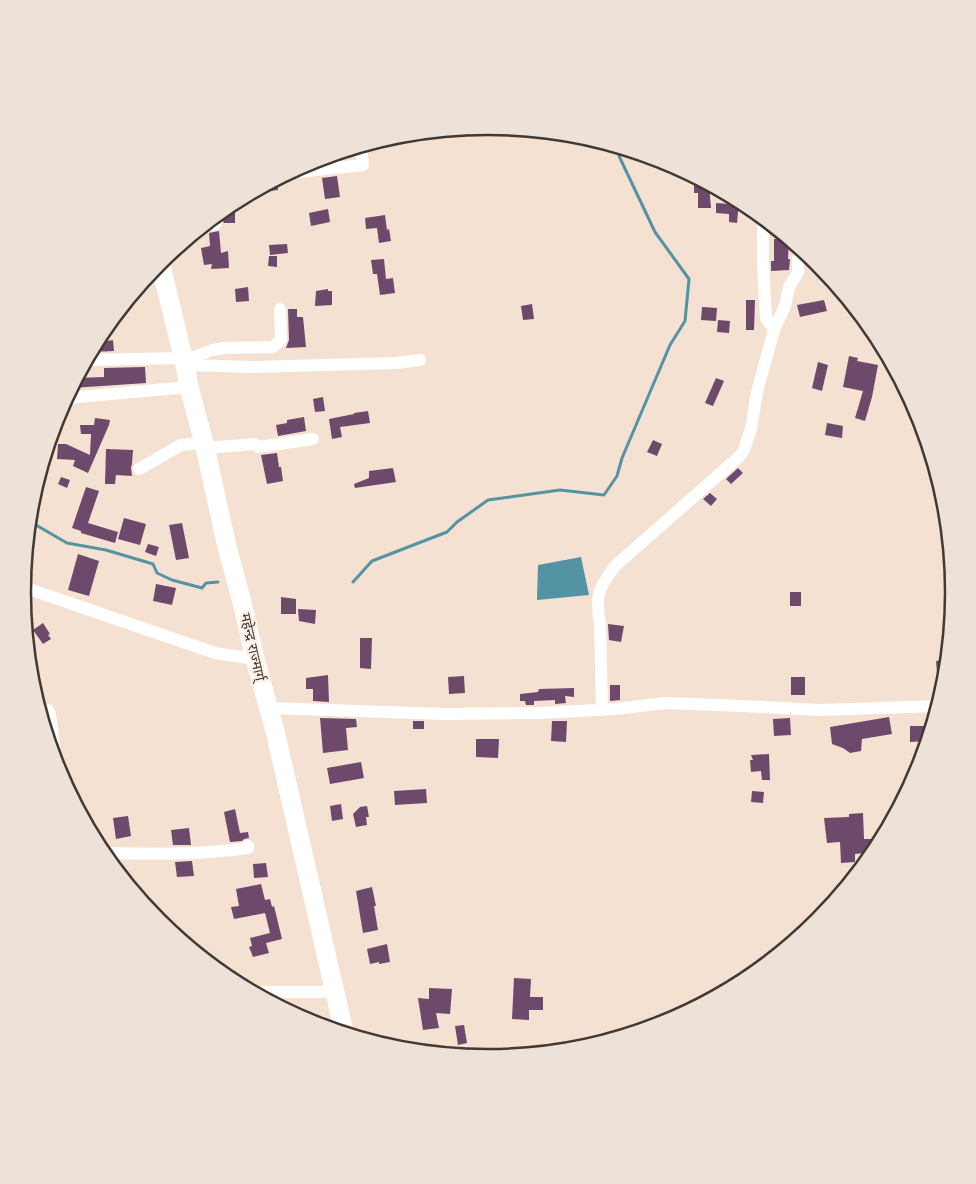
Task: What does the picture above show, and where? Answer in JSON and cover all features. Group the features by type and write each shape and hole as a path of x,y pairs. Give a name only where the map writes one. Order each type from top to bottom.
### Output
{"highway":[{"name":"महेन्द्र राज्मार्ग्","path":"162,272 227,547 275,731 342,1025"}],"street":[{"path":"312,171 363,165 362,153"},
{"path":"763,228 766,318 774,330"},
{"path":"602,710 598,592 615,566 740,456 744,450 751,429 757,392 774,330 785,306 789,287 798,272 798,258"},
{"path":"184,362 212,350 273,347 281,340 280,309"},
{"path":"94,360 184,362 254,367 420,360"},
{"path":"75,397 189,387"},
{"path":"139,469 181,446 255,444 258,447 313,439"},
{"path":"31,590 214,653 255,659"},
{"path":"268,708 445,714 602,710 666,703 821,710 930,706"},
{"path":"47,710 50,714 52,727"},
{"path":"113,853 170,854 234,850 248,848 248,846"},
{"path":"267,992 322,992 334,990"}],"water":[{"path":"581,557 589,595 537,600 538,565"}],"building":[{"path":"337,176 340,197 325,199 322,178"},
{"path":"694,185 710,193 711,208 698,208 698,193 694,193"},
{"path":"716,203 729,204 738,210 737,223 729,222 729,214 716,213"},
{"path":"328,209 330,222 311,226 309,213"},
{"path":"235,212 235,223 224,223 223,220"},
{"path":"385,215 391,241 379,243 377,228 366,229 365,218"},
{"path":"219,231 221,253 228,251 229,268 211,269 212,264 204,265 201,248 210,246 209,233"},
{"path":"774,239 777,239 789,249 789,270 771,271 771,261 774,261"},
{"path":"287,244 288,253 270,255 269,245"},
{"path":"269,256 277,256 277,267 268,266"},
{"path":"384,259 386,279 393,278 395,293 380,295 377,274 373,274 371,260"},
{"path":"248,287 249,301 236,302 235,289"},
{"path":"328,289 328,291 332,291 332,305 315,306 316,291"},
{"path":"746,300 755,300 754,330 746,330"},
{"path":"824,300 827,311 800,317 797,305"},
{"path":"532,304 534,319 523,320 521,306"},
{"path":"702,307 717,308 716,321 701,320"},
{"path":"288,309 297,309 297,317 303,317 306,347 286,348 289,340"},
{"path":"718,320 730,321 729,333 717,332"},
{"path":"107,340 113,340 114,351 100,352"},
{"path":"849,356 858,358 857,361 878,365 865,421 855,418 863,391 843,387"},
{"path":"818,362 828,365 822,391 812,388"},
{"path":"145,367 146,383 79,388 85,378 104,377 104,368"},
{"path":"716,378 724,381 713,406 705,403"},
{"path":"323,397 325,411 315,412 313,399"},
{"path":"368,411 370,423 340,427 342,437 332,439 329,419"},
{"path":"304,417 306,431 278,436 276,425 287,423 287,420"},
{"path":"95,418 110,420 88,473 73,466 75,460 57,459 58,444 66,444 90,455 91,434 81,434 80,425 94,425"},
{"path":"827,423 843,426 842,438 825,435"},
{"path":"653,440 662,444 657,456 647,452"},
{"path":"106,449 133,450 132,476 116,475 115,484 105,484"},
{"path":"277,453 283,481 267,484 261,455"},
{"path":"393,468 396,482 355,488 354,484 369,478 369,471"},
{"path":"738,468 743,473 731,484 726,479"},
{"path":"61,477 70,480 67,488 58,484"},
{"path":"86,487 99,491 88,523 118,532 115,543 81,533 81,531 72,528"},
{"path":"710,493 717,499 711,506 703,499"},
{"path":"124,518 146,524 140,545 118,539"},
{"path":"182,523 189,558 176,560 169,525"},
{"path":"148,544 159,547 156,556 145,552"},
{"path":"78,554 99,561 89,596 68,590"},
{"path":"156,584 176,588 172,605 153,601"},
{"path":"790,592 801,592 801,606 790,606"},
{"path":"281,597 296,599 296,614 281,614"},
{"path":"298,609 316,610 315,624 299,621"},
{"path":"43,623 51,639 43,644 33,630"},
{"path":"608,624 624,626 621,642 609,640"},
{"path":"360,638 372,638 371,669 360,668"},
{"path":"936,661 940,661 937,674"},
{"path":"328,675 329,702 313,701 313,689 306,689 306,678"},
{"path":"464,676 465,693 449,694 448,677"},
{"path":"791,677 805,677 805,695 791,695"},
{"path":"610,685 620,685 620,700 610,701"},
{"path":"574,688 574,697 565,696 566,703 555,704 555,700 534,701 534,705 526,705 525,701 520,701 520,694 538,692 539,689"},
{"path":"889,717 892,734 862,739 861,751 850,753 832,744 830,727"},
{"path":"320,718 356,719 357,727 346,728 348,750 323,753"},
{"path":"790,718 791,735 774,736 773,719"},
{"path":"413,721 424,721 424,729 413,729"},
{"path":"552,721 567,721 566,742 551,741"},
{"path":"910,726 925,726 920,741 910,742"},
{"path":"476,739 499,739 498,758 476,757"},
{"path":"769,754 770,780 762,780 761,771 751,772 750,760 753,760 751,755"},
{"path":"361,762 364,778 330,784 327,768"},
{"path":"426,789 427,803 395,805 394,791"},
{"path":"752,791 764,792 763,803 751,802"},
{"path":"341,804 343,819 332,821 330,806"},
{"path":"367,806 369,817 366,817 367,825 356,827 353,814 360,807"},
{"path":"235,809 240,833 248,832 249,838 230,842 224,812"},
{"path":"863,813 864,839 872,839 863,853 855,854 855,862 841,863 840,842 827,843 824,818 849,817 849,814"},
{"path":"128,816 131,836 116,839 113,818"},
{"path":"189,828 191,845 173,845 171,830"},
{"path":"192,861 194,876 177,877 175,862"},
{"path":"266,863 268,877 254,878 253,864"},
{"path":"261,884 265,900 270,899 272,907 274,906 282,939 266,943 269,953 253,957 249,947 252,946 250,938 270,933 265,913 234,919 231,907 239,906 236,889"},
{"path":"372,887 378,930 363,933 356,891"},
{"path":"387,944 390,962 370,964 367,949"},
{"path":"514,978 531,979 530,997 543,997 543,1010 529,1010 529,1020 512,1019"},
{"path":"429,988 452,989 450,1014 436,1013 439,1028 423,1030 418,998 429,999"},
{"path":"464,1025 467,1043 458,1045 455,1026"}],"waterway":[{"path":"353,582 372,561 447,532 457,522 488,500 560,490 604,495 617,476 622,458 670,345 685,321 689,279 655,232 619,155"},
{"path":"36,525 67,543 106,550 153,564 157,573 172,580 202,588 206,583 218,582"}]}
